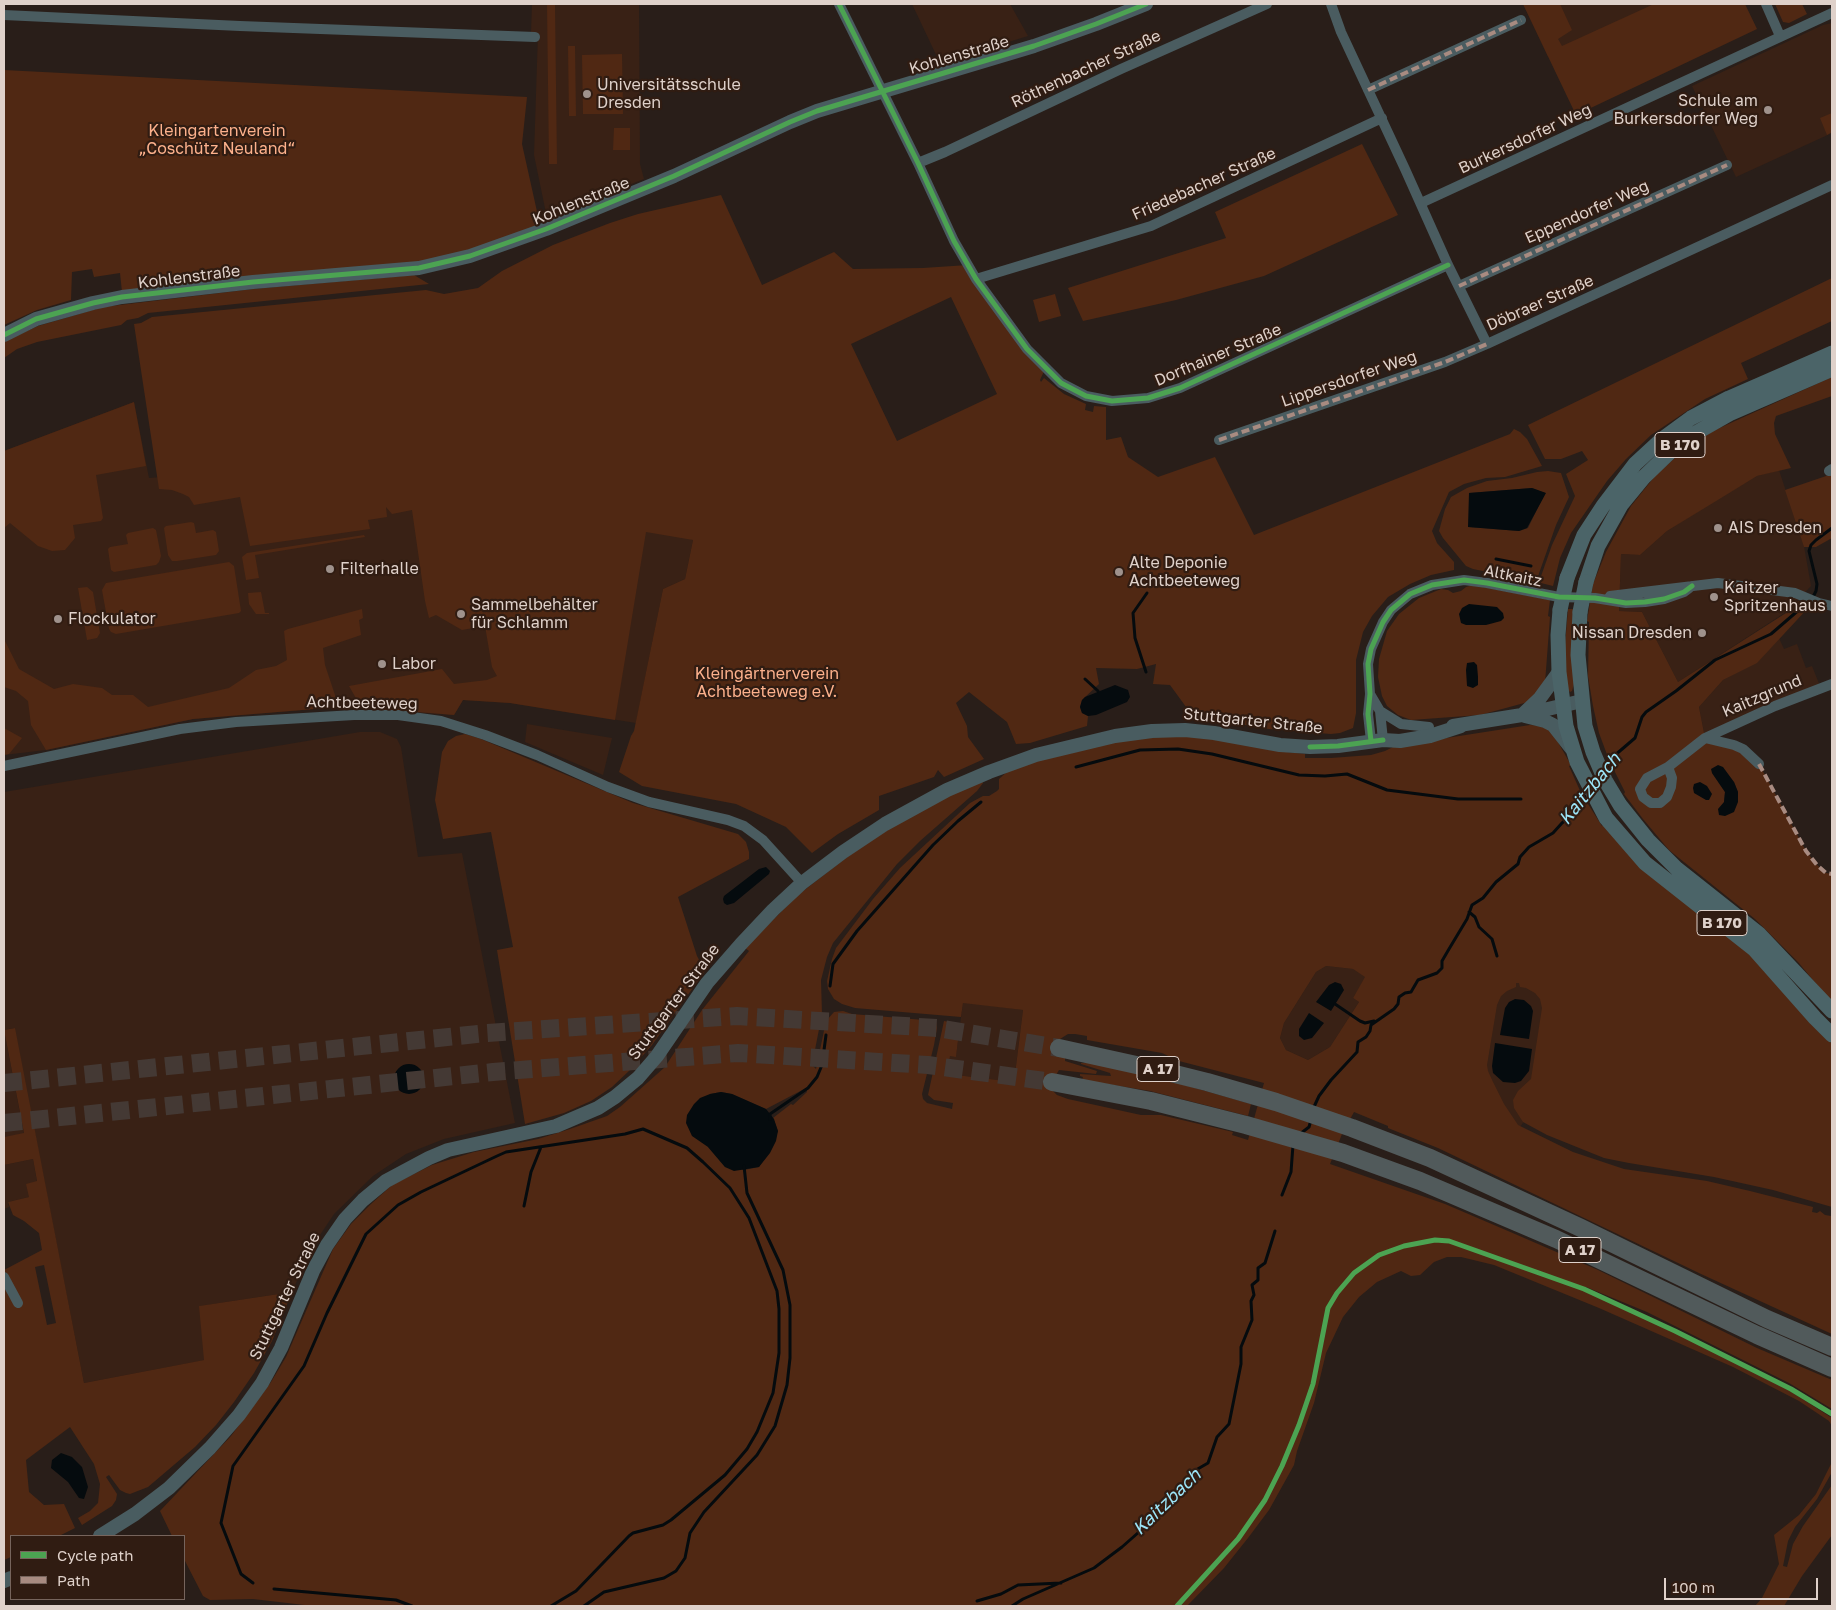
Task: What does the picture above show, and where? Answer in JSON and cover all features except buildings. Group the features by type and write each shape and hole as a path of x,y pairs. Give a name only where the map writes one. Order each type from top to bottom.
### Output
{"highway":[{"name":"A 17","path":"1059,1048 1159,1070 1254,1096 1352,1128 1430,1158 1581,1228 1767,1319 1832,1347"},
{"name":"A 17","path":"1052,1082 1150,1101 1246,1124 1343,1153 1420,1181 1556,1239 1757,1335 1832,1368"}],"main road":[{"name":"Kohlenstraße","path":"4,335 36,319 122,297 253,282 419,268 448,262 546,229 674,176 790,122 840,103 1034,46 1146,4"},
{"name":"B 170","path":"1832,353 1728,398 1691,418 1661,440 1635,464 1584,535 1567,578 1560,610 1558,635 1562,706 1575,757 1606,818 1645,863 1754,949 1832,1035"},
{"name":"B 170","path":"1832,369 1731,414 1694,434 1670,452 1644,477 1621,505 1598,546 1586,582 1580,612 1578,655 1585,726 1593,752 1605,780 1620,805 1648,840 1677,869 1759,934 1832,1011"},
{"path":"1522,715 1540,698 1559,672"},
{"name":"Stuttgarter Straße","path":"1377,740 1400,741 1430,736 1461,726 1582,702"},
{"path":"1522,715 1545,721 1553,726 1564,737 1575,757"},
{"name":"Stuttgarter Straße","path":"102,1535 135,1514 169,1488 210,1448 239,1415 262,1383 281,1348 313,1271 327,1245 363,1200 386,1182 429,1158 463,1147 556,1126 598,1108 615,1097 638,1078 657,1056 707,983 773,910 802,883 843,852 918,805 990,772 1036,755 1073,744 1152,730 1185,730 1214,733 1280,745 1310,748 1377,740 1400,732 1429,727 1461,726"}],"street":[{"name":"Dorfhainer Straße","path":"839,4 954,240 976,279 1027,349 1061,383 1086,396 1112,401 1148,398 1180,388 1448,265"},
{"name":"Röthenbacher Straße","path":"918,163 1267,4"},
{"name":"Döbraer Straße","path":"1331,4 1341,32 1448,265 1488,344 1832,185"},
{"path":"1766,4 1780,36"},
{"name":"Burkersdorfer Weg","path":"1421,203 1832,13"},
{"path":"4,14 240,26 535,37"},
{"path":"1368,90 1521,20"},
{"name":"Friedebacher Straße","path":"976,279 1151,226 1382,118"},
{"name":"Eppendorfer Weg","path":"1459,286 1727,165"},
{"name":"Lippersdorfer Weg","path":"1219,440 1444,362 1488,344"},
{"name":"Altkaitz","path":"1377,740 1368,714 1370,694 1368,664 1371,649 1382,622 1410,594 1432,585 1464,580 1560,597 1595,598 1626,603 1664,599 1684,592 1692,586"},
{"name":"Altkaitz","path":"1595,598 1718,583 1795,593 1832,606"},
{"name":"Kaitzgrund","path":"1668,767 1705,738 1775,706 1832,684"},
{"name":"Altkaitz","path":"1370,694 1380,711 1401,724 1429,727"},
{"name":"Altkaitz","path":"1377,740 1380,711"},
{"name":"Achtbeeteweg","path":"4,766 180,729 236,722 354,715 398,715 441,721 511,745 608,787 649,802 728,820 744,826 763,840 802,883"},
{"name":"Kaitzgrund","path":"1705,738 1743,749 1759,764"},
{"path":"4,1277 18,1303"}],"shaded area":[{"name":"Universitätsschule Dresden","path":"532,4 639,4 640,164 644,179 547,218 534,155 538,33 531,32"},
{"path":"912,4 1010,4 1028,36 940,63"},
{"path":"1523,4 1669,4 1548,57"},
{"name":"Schule am Burkersdorfer Weg","path":"1832,23 1832,133 1736,177 1692,86 1823,25"},
{"path":"138,329 693,540 685,579 663,589 636,723 510,703 463,700 454,715 339,707 193,719 46,750 4,755 4,451 134,402 149,478 161,477"},
{"path":"1779,470 1804,546 1811,586 1786,612 1678,682 1642,612 1619,611 1621,554 1640,555 1667,531 1717,499 1757,476"},
{"path":"1532,488 1546,493 1527,528 1519,531 1468,527 1469,493"},
{"path":"1469,604 1497,607 1503,613 1504,618 1501,621 1486,625 1466,625 1461,623 1459,614 1462,608"},
{"path":"1779,638 1784,649 1797,644 1806,668 1812,666 1820,686 1705,738 1699,707 1723,680 1757,662"},
{"path":"1474,662 1477,665 1478,685 1473,688 1467,686 1466,670 1467,663"},
{"path":"1115,685 1128,690 1130,697 1127,702 1096,715 1088,716 1082,713 1080,707 1085,697"},
{"path":"527,724 612,738 603,775 525,742"},
{"path":"360,732 380,732 397,739 401,747 418,857 462,853 515,1123 444,1139 406,1154 373,1176 334,1214 312,1247 292,1292 200,1306 205,1360 84,1383 14,1028 4,1030 4,792"},
{"path":"1718,765 1723,767 1734,782 1738,792 1738,802 1734,812 1725,816 1719,815 1718,809 1724,802 1725,792 1711,769"},
{"path":"1700,782 1707,786 1712,794 1709,800 1694,793 1694,784"},
{"path":"766,867 770,871 769,874 734,903 727,905 724,903 724,896 759,869"},
{"path":"1326,966 1353,969 1366,977 1353,998 1359,1002 1330,1047 1308,1060 1286,1050 1280,1038 1284,1023 1316,972"},
{"path":"1511,975 1526,982 1550,1005 1529,1114 1514,1136 1481,1067 1493,1001"},
{"path":"1335,982 1341,984 1344,990 1331,1011 1316,1002 1329,985"},
{"path":"1515,999 1524,1000 1531,1006 1533,1011 1529,1039 1500,1035 1505,1008 1509,1002"},
{"path":"963,1002 1023,1010 1014,1082 947,1074 950,1056 956,1056"},
{"path":"1309,1013 1324,1023 1312,1038 1304,1040 1299,1036 1299,1029"},
{"path":"4,1030 24,1134 4,1137"},
{"path":"1495,1043 1532,1049 1529,1071 1521,1081 1515,1083 1503,1082 1493,1073"},
{"path":"409,1064 420,1068 424,1079 420,1090 409,1094 398,1090 394,1079 398,1068"},
{"path":"721,1092 732,1094 766,1109 774,1119 778,1131 776,1141 770,1153 759,1167 734,1171 725,1167 708,1147 692,1136 686,1123 687,1115 694,1104 700,1098"},
{"path":"33,1159 37,1182 29,1197 8,1202 9,1207 4,1209 4,1165"},
{"path":"61,1453 72,1457 82,1467 88,1487 84,1499 79,1498 68,1482 51,1468 52,1460"}],"green space":[{"path":"547,4 555,4 557,164 549,164"},
{"path":"1523,4 1560,4 1572,30 1558,39 1562,46 1654,4 1745,4 1757,29 1576,115"},
{"path":"1775,4 1802,4 1807,14 1789,23 1783,22"},
{"path":"568,46 575,46 576,116 569,116"},
{"path":"622,54 623,114 583,114 582,55"},
{"name":"Kleingartenverein „Coschütz Neuland“","path":"4,70 527,97 522,144 540,225 474,250 421,262 122,292 120,273 94,277 92,269 72,272 71,300 37,310 4,325"},
{"path":"1832,113 1832,132 1827,135 1820,118"},
{"path":"614,128 630,128 630,150 613,150"},
{"path":"1362,144 1398,215 1264,276 1176,300 1083,321 1068,288 1226,238 1215,212"},
{"name":"Kleingärtnerverein Achtbeeteweg e.V.","path":"721,195 762,285 834,252 853,269 968,265 1045,369 1040,380 1041,382 1044,378 1064,394 1086,404 1085,410 1093,412 1094,406 1106,407 1106,440 1121,437 1128,457 1158,477 1215,457 1254,535 1510,434 1514,429 1527,439 1542,466 1505,477 1486,478 1464,484 1449,492 1432,531 1437,543 1454,562 1454,570 1431,575 1410,584 1388,597 1372,616 1363,632 1356,660 1356,713 1353,728 1331,734 1269,729 1222,721 1189,711 1170,685 1153,684 1156,664 1137,669 1096,668 1099,684 1082,700 1080,707 1082,713 1088,716 1087,726 1030,743 1016,744 1007,722 969,692 956,703 967,726 968,737 984,759 944,777 938,770 934,777 879,796 879,810 838,834 812,853 786,827 736,804 642,786 619,772 634,731 663,589 685,579 693,540 646,532 615,720 510,703 463,700 454,715 370,708 357,700 349,686 442,669 454,684 487,680 497,676 492,667 485,626 462,630 436,615 429,618 412,510 392,514 386,507 387,517 368,520 370,529 250,546 240,497 194,505 189,497 183,494 172,490 159,489 134,324 141,323 152,317 426,290 444,294 478,288 502,271 553,245 638,214","holes":["951,297 997,394 897,441 851,344"]},
{"path":"414,275 429,284 148,313 138,318 127,320 121,325 37,342 17,349 4,358 4,342 9,339 38,326 103,307 253,289"},
{"path":"1832,278 1832,321 1741,363 1748,379 1705,399 1651,435 1607,481 1571,533 1560,558 1553,586 1541,583 1540,579 1552,545 1575,496 1566,474 1588,460 1582,451 1561,459 1545,459 1528,425"},
{"path":"1055,294 1061,316 1039,322 1033,300"},
{"path":"1832,377 1832,396 1776,416 1774,423 1775,434 1791,468 1757,476 1667,531 1640,555 1621,554 1619,611 1642,612 1678,682 1786,613 1798,601 1809,607 1757,663 1723,680 1699,707 1705,738 1734,745 1759,764 1806,851 1826,873 1832,874 1832,1003 1798,962 1755,919 1669,850 1643,819 1624,794 1625,792 1609,760 1599,733 1593,706 1588,676 1589,622 1587,621 1593,584 1606,552 1631,506 1655,476 1686,448 1713,431","holes":["1712,773 1734,782 1738,792 1738,802 1724,802 1725,792"]},
{"path":"134,402 146,466 96,475 103,518 101,521 73,525 75,538 65,550 52,551 38,546 10,523 4,528 4,451"},
{"path":"1537,472 1561,473 1569,497 1556,525 1536,582 1466,566 1439,531 1445,509 1451,497 1467,488 1487,481","holes":["1532,488 1545,493 1528,528 1519,531 1469,527 1469,493"]},
{"path":"1832,474 1832,538 1816,547 1804,547 1785,490"},
{"path":"194,523 196,533 213,530 216,532 219,551 216,555 172,561 168,555 164,528 166,526"},
{"path":"153,528 156,530 161,556 156,565 114,572 111,570 108,549 110,547 128,544 126,535 128,533"},
{"path":"364,535 365,537 255,555 259,578 246,580 242,557 247,553"},
{"path":"229,562 234,566 241,611 239,613 116,634 109,629 102,590 106,583"},
{"path":"1473,585 1550,600 1545,683 1528,702 1480,715 1411,720 1398,715 1387,706 1382,696 1378,677 1379,659 1387,631 1399,614 1419,598 1441,589 1453,593"},
{"path":"87,587 93,592 100,633 97,638 87,640 78,588"},
{"path":"261,592 265,613 269,614 256,614 249,604 248,593"},
{"path":"362,609 363,618 359,620 361,635 323,648 325,665 339,707 193,719 46,750 31,725 28,701 16,691 4,687 4,639 19,669 54,689 73,684 102,688 112,695 133,695 148,707 229,688 256,670 276,666 287,660 284,631"},
{"path":"1568,609 1575,609 1574,684 1570,692 1565,671"},
{"path":"1530,725 1544,726 1551,730 1571,765 1569,766 1581,793 1602,826 1604,824 1751,954 1832,1044 1832,1207 1773,1190 1714,1177 1604,1158 1547,1135 1523,1122 1514,1108 1513,1100 1518,1091 1531,1079 1542,1008 1540,999 1535,993 1520,987 1519,983 1516,983 1516,987 1501,996 1497,1005 1487,1065 1504,1104 1518,1125 1573,1152 1624,1169 1707,1181 1813,1207 1812,1212 1817,1213 1820,1211 1825,1215 1832,1215 1832,1334 1701,1274 1438,1148 1354,1112 1342,1134 1330,1164 1445,1204 1515,1234 1598,1270 1757,1348 1832,1380 1832,1409 1789,1383 1647,1312 1586,1287 1584,1289 1675,1331 1791,1389 1790,1391 1832,1418 1832,1426 1829,1421 1799,1401 1733,1367 1599,1308 1494,1265 1461,1257 1447,1257 1434,1262 1420,1275 1411,1276 1401,1271 1377,1282 1359,1297 1343,1317 1326,1353 1314,1403 1294,1465 1269,1510 1248,1538 1224,1568 1187,1606 313,1606 253,1599 210,1600 203,1596 185,1561 185,1535 172,1535 160,1511 231,1436 271,1382 286,1357 333,1249 351,1224 392,1185 432,1165 474,1152 538,1139 607,1116 620,1107 665,1067 702,1010 749,951 745,948 798,895 859,848 914,813 982,780 983,783 977,791 897,864 833,943 821,980 822,1014 812,1065 816,1069 826,1021 834,1012 843,1011 852,1014 936,1021 937,1028 934,1045 922,1094 923,1099 927,1103 952,1109 953,1103 934,1100 928,1095 944,1021 960,1024 956,1057 950,1056 948,1074 1014,1082 1023,1010 963,1003 961,1017 855,1008 834,999 828,989 827,981 836,948 873,899 900,868 970,803 997,791 999,789 999,779 1009,770 1051,756 1117,741 1186,734 1245,743 1270,750 1305,754 1305,758 1371,755 1395,746","holes":["1326,966 1353,969 1365,977 1353,998 1359,1002 1330,1047 1308,1060 1286,1050 1280,1038 1284,1023 1316,972","1068,1034 1087,1036 1087,1040 1162,1053 1179,1061 1264,1083 1248,1140 1232,1135 1233,1132 1161,1115 1141,1115 1057,1095 1052,1090 1059,1070 1096,1074 1097,1071 1065,1061 1065,1057 1057,1043","806,1088 807,1092 793,1105 791,1104 773,1118 778,1131 759,1167 744,1170 725,1167 708,1147 710,1094 721,1092 732,1094 766,1109"]},
{"path":"4,728 22,738 9,754 4,755"},
{"path":"465,734 633,803 738,834 746,842 749,852 749,859 678,897 697,956 705,971 652,1045 612,1087 591,1101 564,1113 525,1124 497,950 513,947 491,832 443,839 435,800 442,752 448,741 456,736"},
{"path":"15,1028 84,1383 204,1360 199,1306 292,1292 272,1341 254,1373 234,1402 195,1447 148,1487 130,1494 126,1493 120,1490 109,1475 106,1477 117,1494 116,1500 112,1506 82,1525 78,1518 90,1511 98,1503 100,1484 94,1464 70,1427 26,1460 29,1492 44,1505 64,1504 75,1528 61,1535 10,1535 10,1557 4,1560 4,1290 10,1287 4,1277 4,1270 42,1250 39,1233 13,1215 8,1202 29,1197 26,1184 37,1181 33,1159 4,1165 4,1137 24,1133 4,1030","holes":["44,1265 56,1323 47,1325 35,1267"]},
{"path":"1088,1061 1146,1074 1251,1104 1248,1116 1150,1091 1082,1080 1083,1077 1080,1074 1111,1076 1110,1073 1081,1064"},
{"path":"1832,1462 1832,1472 1817,1499 1795,1527 1788,1541 1783,1566 1787,1567 1793,1544 1803,1526 1832,1485 1832,1535 1802,1576 1784,1606 1755,1606 1762,1598 1779,1564 1774,1535 1799,1515 1816,1494"}],"waterway":[{"name":"Kaitzbach","path":"1813,597 1817,584 1809,551 1811,545 1832,528"},
{"path":"1496,559 1531,566"},
{"path":"1146,672 1135,638 1133,613 1147,593"},
{"name":"Kaitzbach","path":"1606,768 1614,756 1635,738 1642,717 1646,712 1715,660 1771,634 1808,602"},
{"path":"1085,679 1098,691"},
{"path":"1076,767 1140,750 1178,749 1212,754 1299,775 1325,776 1347,774 1387,790 1458,799 1521,799"},
{"name":"Kaitzbach","path":"1313,1109 1319,1096 1331,1080 1357,1052 1358,1042 1366,1037 1371,1025 1394,1009 1398,1004 1399,997 1411,992 1418,980 1437,973 1442,968 1442,961 1467,919 1472,905 1483,898 1496,882 1518,864 1520,857 1529,847 1553,833 1573,814 1588,794"},
{"path":"830,986 833,964 857,931 933,845 981,802"},
{"path":"1469,912 1475,917 1479,927 1492,939 1497,956"},
{"path":"1335,1004 1360,1021 1365,1023 1374,1021"},
{"path":"770,1119 770,1114 808,1088 817,1077 822,1065 826,1035"},
{"name":"Kaitzbach","path":"1300,1134 1309,1127 1311,1120"},
{"path":"253,1583 241,1574 221,1523 233,1466 304,1366 327,1313 366,1234 398,1205 421,1192 506,1152 625,1134 643,1129 687,1148 730,1188 749,1218 777,1291 779,1353 773,1393 757,1432 747,1449 725,1475 671,1520 663,1525 633,1533 629,1536 576,1591 551,1606"},
{"name":"Kaitzbach","path":"1282,1195 1291,1172 1293,1145"},
{"path":"524,1206 531,1172 541,1147"},
{"path":"584,1606 604,1592 664,1578 676,1571 685,1558 690,1533 704,1512 757,1455 775,1426 787,1385 790,1358 790,1305 783,1270 747,1193 744,1166"},
{"name":"Kaitzbach","path":"1012,1606 1023,1599 1094,1568 1122,1547 1165,1509 1181,1486 1196,1470 1208,1463 1217,1437 1229,1424 1241,1364 1241,1347 1252,1320 1251,1301 1254,1295 1252,1285 1258,1280 1258,1268 1265,1263 1275,1231"},
{"path":"977,1601 1001,1594 1018,1585 1061,1583"},
{"path":"274,1589 396,1600 412,1606"}],"tunnel":[{"path":"4,1083 487,1033 737,1016 937,1028 1059,1048"},
{"path":"4,1123 493,1072 738,1053 928,1065 1052,1082"}],"marked path":[{"path":"1368,90 1521,20"},
{"path":"1459,286 1727,165"},
{"path":"1219,440 1445,362 1487,344"},
{"path":"1759,764 1806,851 1826,873 1832,874"}],"cycle path":[{"path":"839,4 918,163 954,241 976,279 1027,349 1061,383 1086,396 1112,401 1148,398 1180,388 1448,265"},
{"path":"4,335 36,319 122,297 253,282 419,268 470,256 546,229 674,176 817,111 1034,46 1146,4"},
{"path":"1371,741 1368,714 1370,694 1368,664 1371,649 1383,622 1391,610 1410,594 1432,585 1464,580 1559,597 1595,598 1626,603 1664,599 1684,592 1692,586"},
{"path":"1310,747 1338,746 1383,740"},
{"path":"1177,1606 1238,1539 1265,1500 1299,1425 1313,1384 1328,1308 1337,1293 1354,1273 1379,1255 1404,1246 1435,1240 1449,1241 1584,1289 1675,1331 1791,1389 1832,1414"}],"place":[{"name":"Universitätsschule Dresden","path":"587,94"},
{"name":"Schule am Burkersdorfer Weg","path":"1768,110"},
{"name":"AIS Dresden","path":"1718,528"},
{"name":"Filterhalle","path":"330,569"},
{"name":"Alte Deponie Achtbeeteweg","path":"1119,572"},
{"name":"Kaitzer Spritzenhaus","path":"1714,597"},
{"name":"Sammelbehälter für Schlamm","path":"461,614"},
{"name":"Flockulator","path":"58,619"},
{"name":"Nissan Dresden","path":"1702,633"},
{"name":"Labor","path":"382,664"}]}
